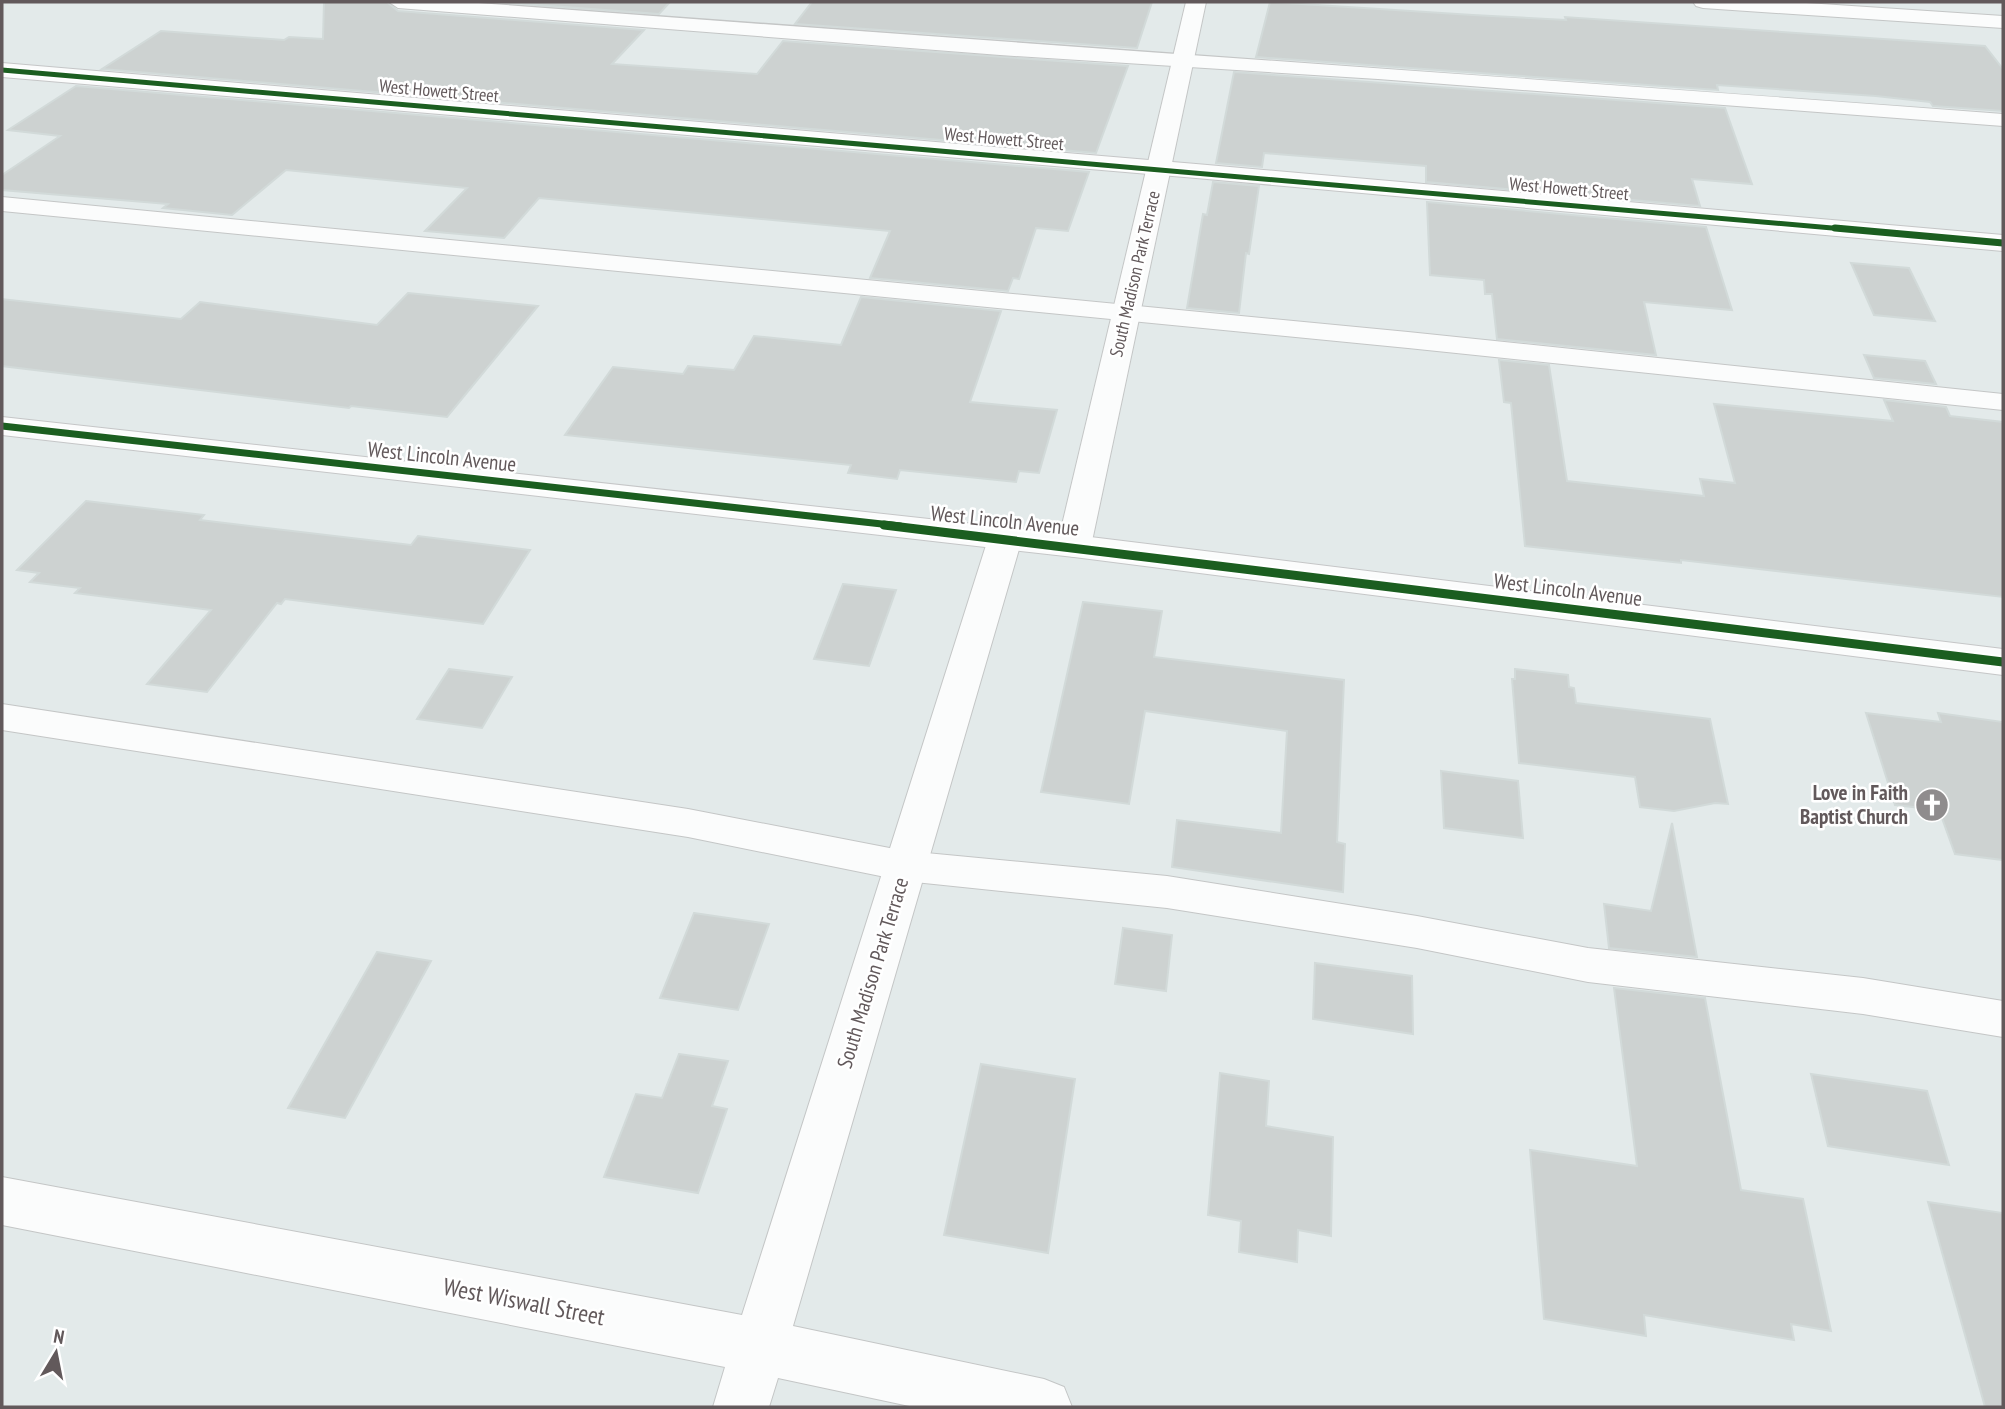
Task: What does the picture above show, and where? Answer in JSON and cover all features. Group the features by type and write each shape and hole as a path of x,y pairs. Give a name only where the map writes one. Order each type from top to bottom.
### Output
{"main road":[{"name":"South Madison Park Terrace","path":"1074,546 1196,2"},
{"path":"1703,2 2003,22"},
{"name":"West Howett Street","path":"2,70 2003,243"},
{"name":"West Lincoln Avenue","path":"2,426 1074,546 2003,662"},
{"name":"South Madison Park Terrace","path":"741,1407 1005,538"},
{"name":"West Wiswall Street","path":"2,1201 758,1346 1044,1407"}],"lane":[{"path":"398,2 2003,120"},
{"path":"2,204 1126,313 2003,402"},
{"path":"2,717 688,823 905,866 1167,892 1417,932 1588,965 1863,996 2003,1019"}],"building":[{"path":"324,2 387,2 398,11 644,30 612,64 757,74 783,41 1128,66 1096,153 102,69 161,31 284,40 289,37 323,39"},
{"path":"498,2 670,2 659,14"},
{"path":"812,2 1152,2 1137,48 795,24"},
{"path":"1270,2 1566,20 1565,17 1985,46 2003,69 2003,111 1933,106 1930,102 1876,96 1717,85 1718,90 1256,57"},
{"path":"1234,72 1725,108 1752,184 1692,179 1700,206 1426,182 1426,166 1264,153 1262,167 1216,163"},
{"path":"76,86 1089,172 1068,231 1036,228 1019,279 1013,278 1008,291 870,278 890,231 539,198 504,238 425,231 467,188 286,170 232,215 163,208 168,204 2,190 2,175 60,136 8,130"},
{"path":"1213,182 1259,186 1249,254 1246,253 1239,313 1187,308 1203,214 1207,215"},
{"path":"1427,202 1706,227 1732,310 1644,302 1656,355 1497,339 1492,294 1485,294 1484,280 1430,275"},
{"path":"1851,263 1909,268 1935,321 1874,315"},
{"path":"408,293 538,306 447,417 351,406 349,408 2,366 2,299 181,319 200,302 377,325"},
{"path":"861,297 1001,311 970,402 1057,410 1039,473 1019,471 1016,482 900,470 897,479 848,473 851,465 565,435 613,367 683,374 688,366 734,370 754,336 841,345"},
{"path":"1864,355 1925,361 1936,384 1874,378"},
{"path":"1499,360 1549,365 1567,481 1704,496 1700,479 1735,483 1714,404 1893,421 1884,400 1946,407 1950,416 2003,422 2003,597 1681,560 1681,563 1525,546 1511,403 1504,402"},
{"path":"86,501 204,515 200,520 411,545 418,536 530,550 483,624 285,599 281,604 277,603 207,692 147,684 211,610 75,593 80,588 30,582 39,573 17,570"},
{"path":"843,584 896,590 869,666 814,659"},
{"path":"1083,602 1162,611 1154,657 1344,680 1337,842 1345,844 1343,892 1172,867 1177,820 1281,833 1287,731 1145,711 1129,804 1041,792"},
{"path":"449,669 512,677 482,728 417,719"},
{"path":"1515,669 1568,675 1569,687 1574,688 1576,703 1710,719 1728,804 1715,803 1674,811 1640,807 1635,777 1519,763 1512,679 1515,679"},
{"path":"1866,713 1941,722 1938,713 2003,722 2003,860 1955,854 1939,810 1895,805"},
{"path":"1441,771 1518,781 1523,838 1444,828"},
{"path":"1672,823 1697,957 1609,948 1604,904 1651,911"},
{"path":"694,913 769,924 738,1010 660,998"},
{"path":"1123,928 1172,935 1166,991 1115,984"},
{"path":"377,952 431,961 345,1118 288,1108"},
{"path":"1315,963 1412,976 1413,1034 1313,1019"},
{"path":"1614,988 1705,998 1741,1190 1803,1199 1831,1331 1791,1324 1794,1340 1644,1315 1646,1336 1544,1319 1530,1150 1637,1166"},
{"path":"679,1054 728,1061 712,1106 727,1109 698,1193 604,1177 636,1094 662,1098"},
{"path":"981,1064 1075,1079 1048,1253 944,1235"},
{"path":"1220,1073 1269,1081 1266,1126 1333,1137 1331,1236 1298,1230 1297,1262 1239,1252 1241,1221 1208,1215"},
{"path":"1811,1074 1927,1091 1949,1165 1828,1146"},
{"path":"1928,1202 2003,1213 2003,1407 1985,1407"}],"cycle path":[{"path":"2,70 1196,171 2003,243"},
{"path":"2,426 1074,546 2003,662"}],"place":[{"name":"Love in Faith Baptist Church","path":"1932,805"}]}
